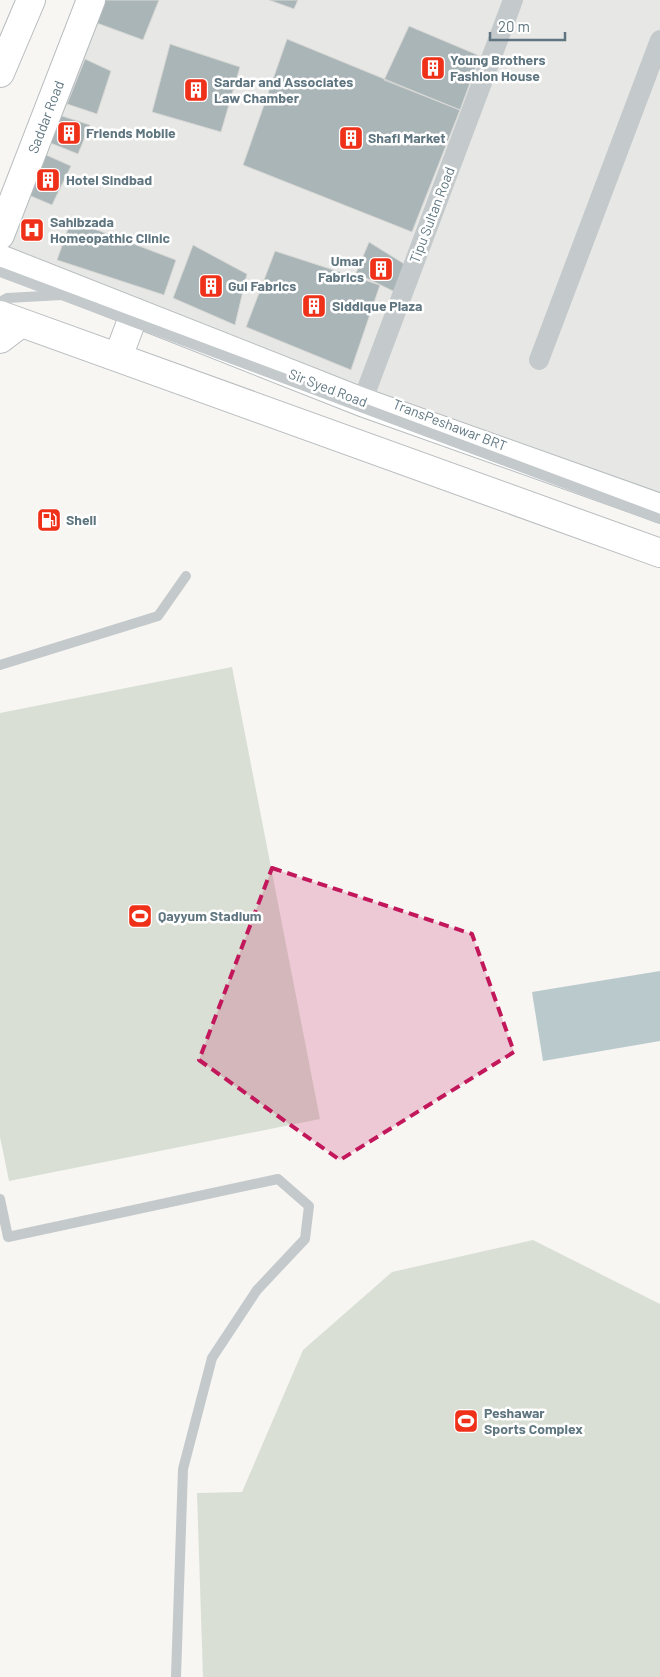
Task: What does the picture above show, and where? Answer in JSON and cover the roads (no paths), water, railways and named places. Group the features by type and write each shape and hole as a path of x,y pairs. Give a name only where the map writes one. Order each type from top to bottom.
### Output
{"main road":[{"path":"0,73 31,0"},
{"name":"Saddar Road","path":"0,234 91,0"},
{"name":"Sir Syed Road","path":"0,259 362,402 660,508"},
{"path":"118,357 135,312"},
{"path":"7,326 118,357 660,553"}],"street":[{"name":"Tipu Sultan Road","path":"362,402 513,0"},
{"path":"539,360 660,40"}],"lane":[{"name":"TransPeshawar BRT","path":"0,272 660,519"},
{"name":"TransPeshawar BRT","path":"0,302 7,298 63,295"},
{"path":"0,665 158,616 186,576"},
{"path":"0,1199 8,1237 278,1179 309,1206 305,1239 256,1290 212,1358 183,1469 176,1677"}],"place":[{"name":"Young Brothers Fashion House","path":"433,68"},
{"name":"Sardar and Associates Law Chamber","path":"196,90"},
{"name":"Friends Mobile","path":"69,133"},
{"name":"Shafi Market","path":"351,138"},
{"name":"Hotel Sindbad","path":"48,180"},
{"name":"Sahibzada Homeopathic Clinic","path":"32,230"},
{"name":"Umar Fabrics","path":"381,269"},
{"name":"Gul Fabrics","path":"211,286"},
{"name":"Siddique Plaza","path":"314,306"},
{"name":"Shell","path":"49,520"},
{"name":"Qayyum Stadium","path":"140,916"},
{"name":"Peshawar Sports Complex","path":"466,1421"}]}
